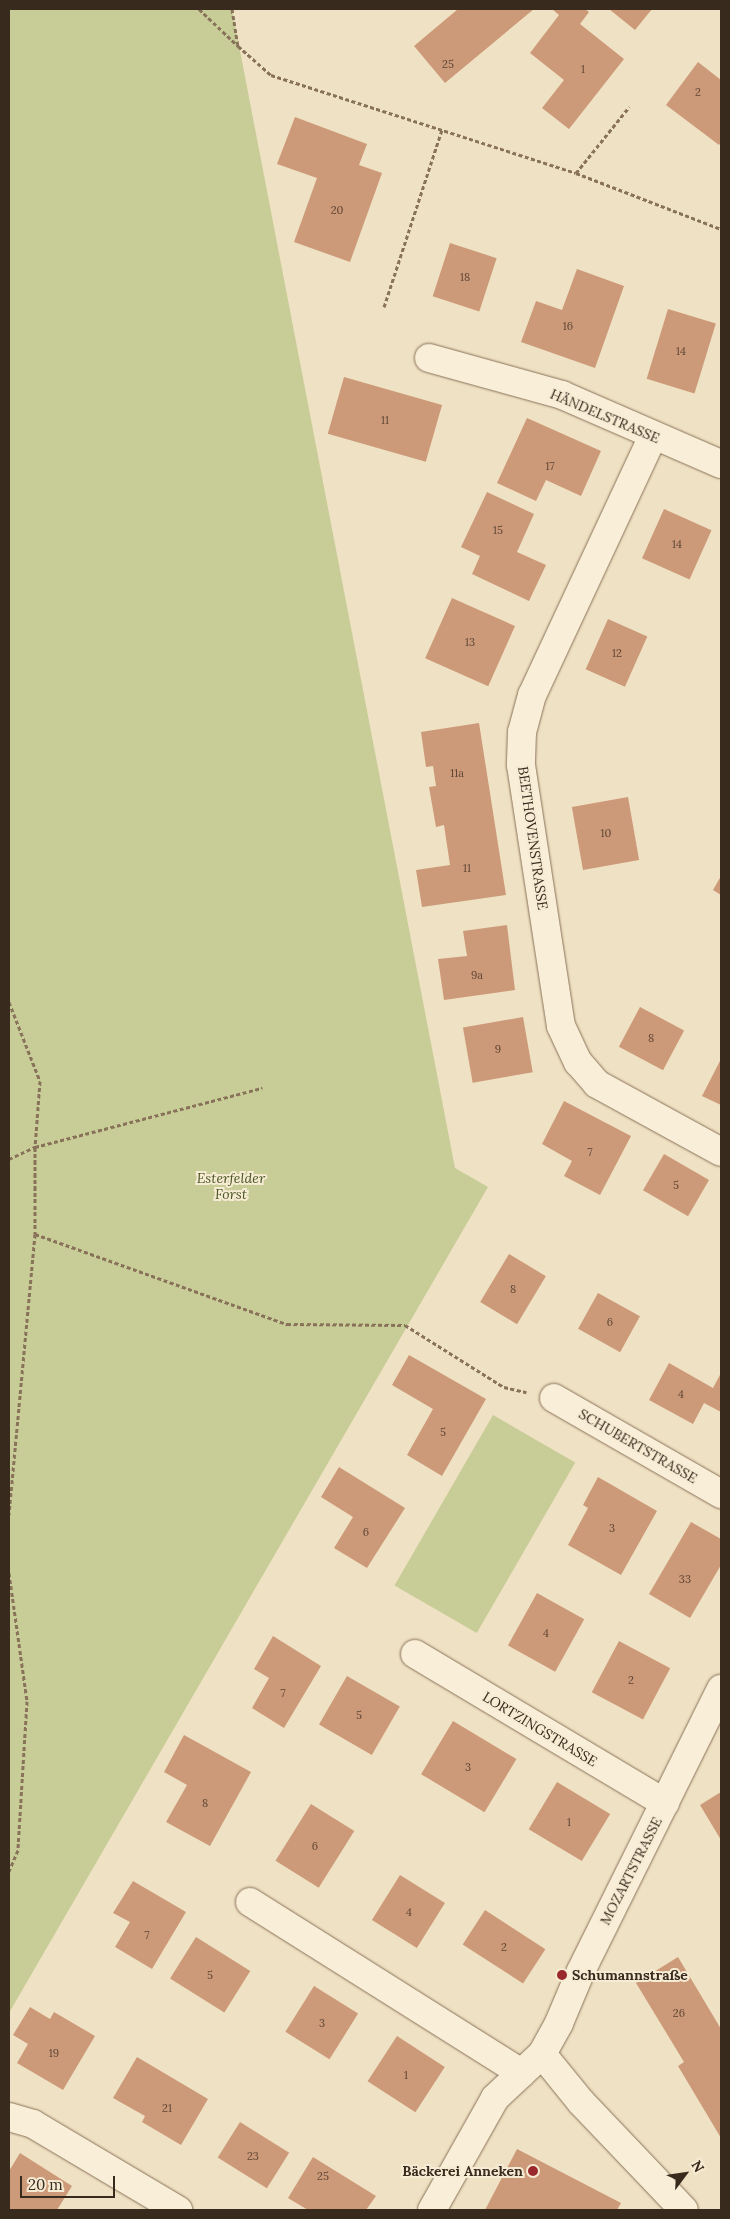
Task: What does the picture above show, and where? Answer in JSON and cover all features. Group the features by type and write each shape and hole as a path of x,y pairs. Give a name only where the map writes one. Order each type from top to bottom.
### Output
{"street":[{"name":"HÄNDELSTRASSE","path":"429,358 562,395 721,464"},
{"name":"BEETHOVENSTRASSE","path":"653,436 532,695 522,732 521,765 561,1026 578,1062 597,1084 721,1152"},
{"name":"SCHUBERTSTRASSE","path":"554,1398 721,1494"},
{"name":"LORTZINGSTRASSE","path":"416,1654 665,1803"},
{"name":"MOZARTSTRASSE","path":"432,2210 495,2098 542,2054 665,1803 719,1700"},
{"path":"250,1902 522,2073"},
{"path":"542,2054 582,2102 684,2210"},
{"path":"9,2117 33,2124 178,2210"}],"path":[{"path":"199,9 271,75 576,173 721,229"},
{"path":"232,9 238,46"},
{"path":"576,173 630,107"},
{"path":"384,307 442,130"},
{"path":"9,1002 40,1081 35,1147 35,1234 9,1515"},
{"path":"9,1159 35,1147 262,1088"},
{"path":"35,1234 287,1324 404,1325 504,1387 554,1398"},
{"path":"9,1573 27,1701 18,1850 9,1871"}],"green space":[{"name":"Esterfelder Forst","path":"9,9 232,9 455,1168 488,1187 9,2013"},
{"path":"493,1415 575,1462 477,1633 395,1586"}],"building":[{"path":"458,9 534,9 445,83 414,46"},
{"path":"552,9 585,9 589,12 580,24 624,59 569,129 542,108 564,80 530,53 559,15"},
{"path":"609,9 652,9 635,30"},
{"path":"698,62 721,80 721,142 719,145 666,105"},
{"path":"295,117 367,144 359,165 382,173 350,262 294,242 317,178 277,164"},
{"path":"450,243 497,258 479,311 433,296"},
{"path":"577,269 624,286 595,368 521,342 536,301 562,310"},
{"path":"668,309 716,324 694,393 647,379"},
{"path":"344,377 442,405 426,462 328,434"},
{"path":"527,418 601,451 581,496 546,480 536,501 497,483"},
{"path":"487,492 534,514 517,552 546,565 529,601 472,574 480,556 461,547"},
{"path":"664,509 712,530 690,579 642,558"},
{"path":"452,598 515,626 488,686 425,658"},
{"path":"608,619 647,636 625,687 586,669"},
{"path":"479,723 506,895 422,907 416,870 450,865 444,825 436,827 429,787 436,786 433,766 426,767 421,732"},
{"path":"628,797 639,860 583,870 572,807"},
{"path":"721,876 721,895 713,890"},
{"path":"507,925 515,990 444,1000 438,959 467,956 463,931"},
{"path":"640,1007 684,1030 663,1070 619,1047"},
{"path":"523,1017 533,1072 473,1083 463,1028"},
{"path":"721,1059 721,1105 702,1096"},
{"path":"564,1101 631,1136 600,1195 564,1176 572,1161 542,1144"},
{"path":"664,1154 709,1180 688,1216 643,1190"},
{"path":"509,1254 546,1276 517,1324 480,1302"},
{"path":"598,1293 640,1316 620,1352 578,1329"},
{"path":"409,1355 486,1399 442,1476 407,1455 433,1409 392,1385"},
{"path":"669,1363 713,1388 721,1373 721,1412 704,1403 693,1424 649,1400"},
{"path":"339,1467 405,1508 367,1568 334,1548 353,1517 321,1497"},
{"path":"598,1477 657,1511 621,1575 568,1545 588,1508 583,1505"},
{"path":"691,1522 721,1539 721,1565 690,1618 649,1594"},
{"path":"537,1593 584,1619 555,1672 508,1645"},
{"path":"273,1636 321,1666 284,1728 252,1708 269,1678 254,1669"},
{"path":"619,1641 670,1668 643,1719 592,1692"},
{"path":"347,1676 400,1706 372,1755 319,1724"},
{"path":"453,1721 516,1759 484,1812 421,1774"},
{"path":"184,1735 251,1772 210,1846 166,1822 187,1785 164,1772"},
{"path":"557,1782 610,1814 582,1861 529,1829"},
{"path":"721,1792 721,1840 700,1805"},
{"path":"311,1804 354,1831 319,1888 275,1861"},
{"path":"400,1875 445,1903 417,1948 372,1920"},
{"path":"133,1881 186,1912 152,1969 115,1947 130,1922 113,1913"},
{"path":"485,1910 545,1949 523,1984 463,1944"},
{"path":"196,1937 250,1971 224,2012 170,1979"},
{"path":"678,1957 721,2029 721,2138 678,2066 684,2062 636,1983"},
{"path":"314,1986 358,2014 329,2059 285,2032"},
{"path":"30,2007 50,2019 54,2012 95,2036 63,2090 17,2063 28,2044 13,2035"},
{"path":"397,2036 445,2067 415,2112 368,2081"},
{"path":"137,2057 208,2099 181,2145 142,2122 145,2116 113,2098"},
{"path":"240,2122 289,2153 267,2188 218,2158"},
{"name":"Bäckerei Anneken","path":"517,2149 621,2203 617,2210 485,2210"},
{"path":"20,2153 72,2186 57,2210 9,2209 9,2171"},
{"path":"313,2157 376,2196 366,2210 308,2210 288,2198"}],"place":[{"name":"Schumannstraße","path":"562,1975"},
{"name":"Bäckerei Anneken","path":"533,2171"}]}
